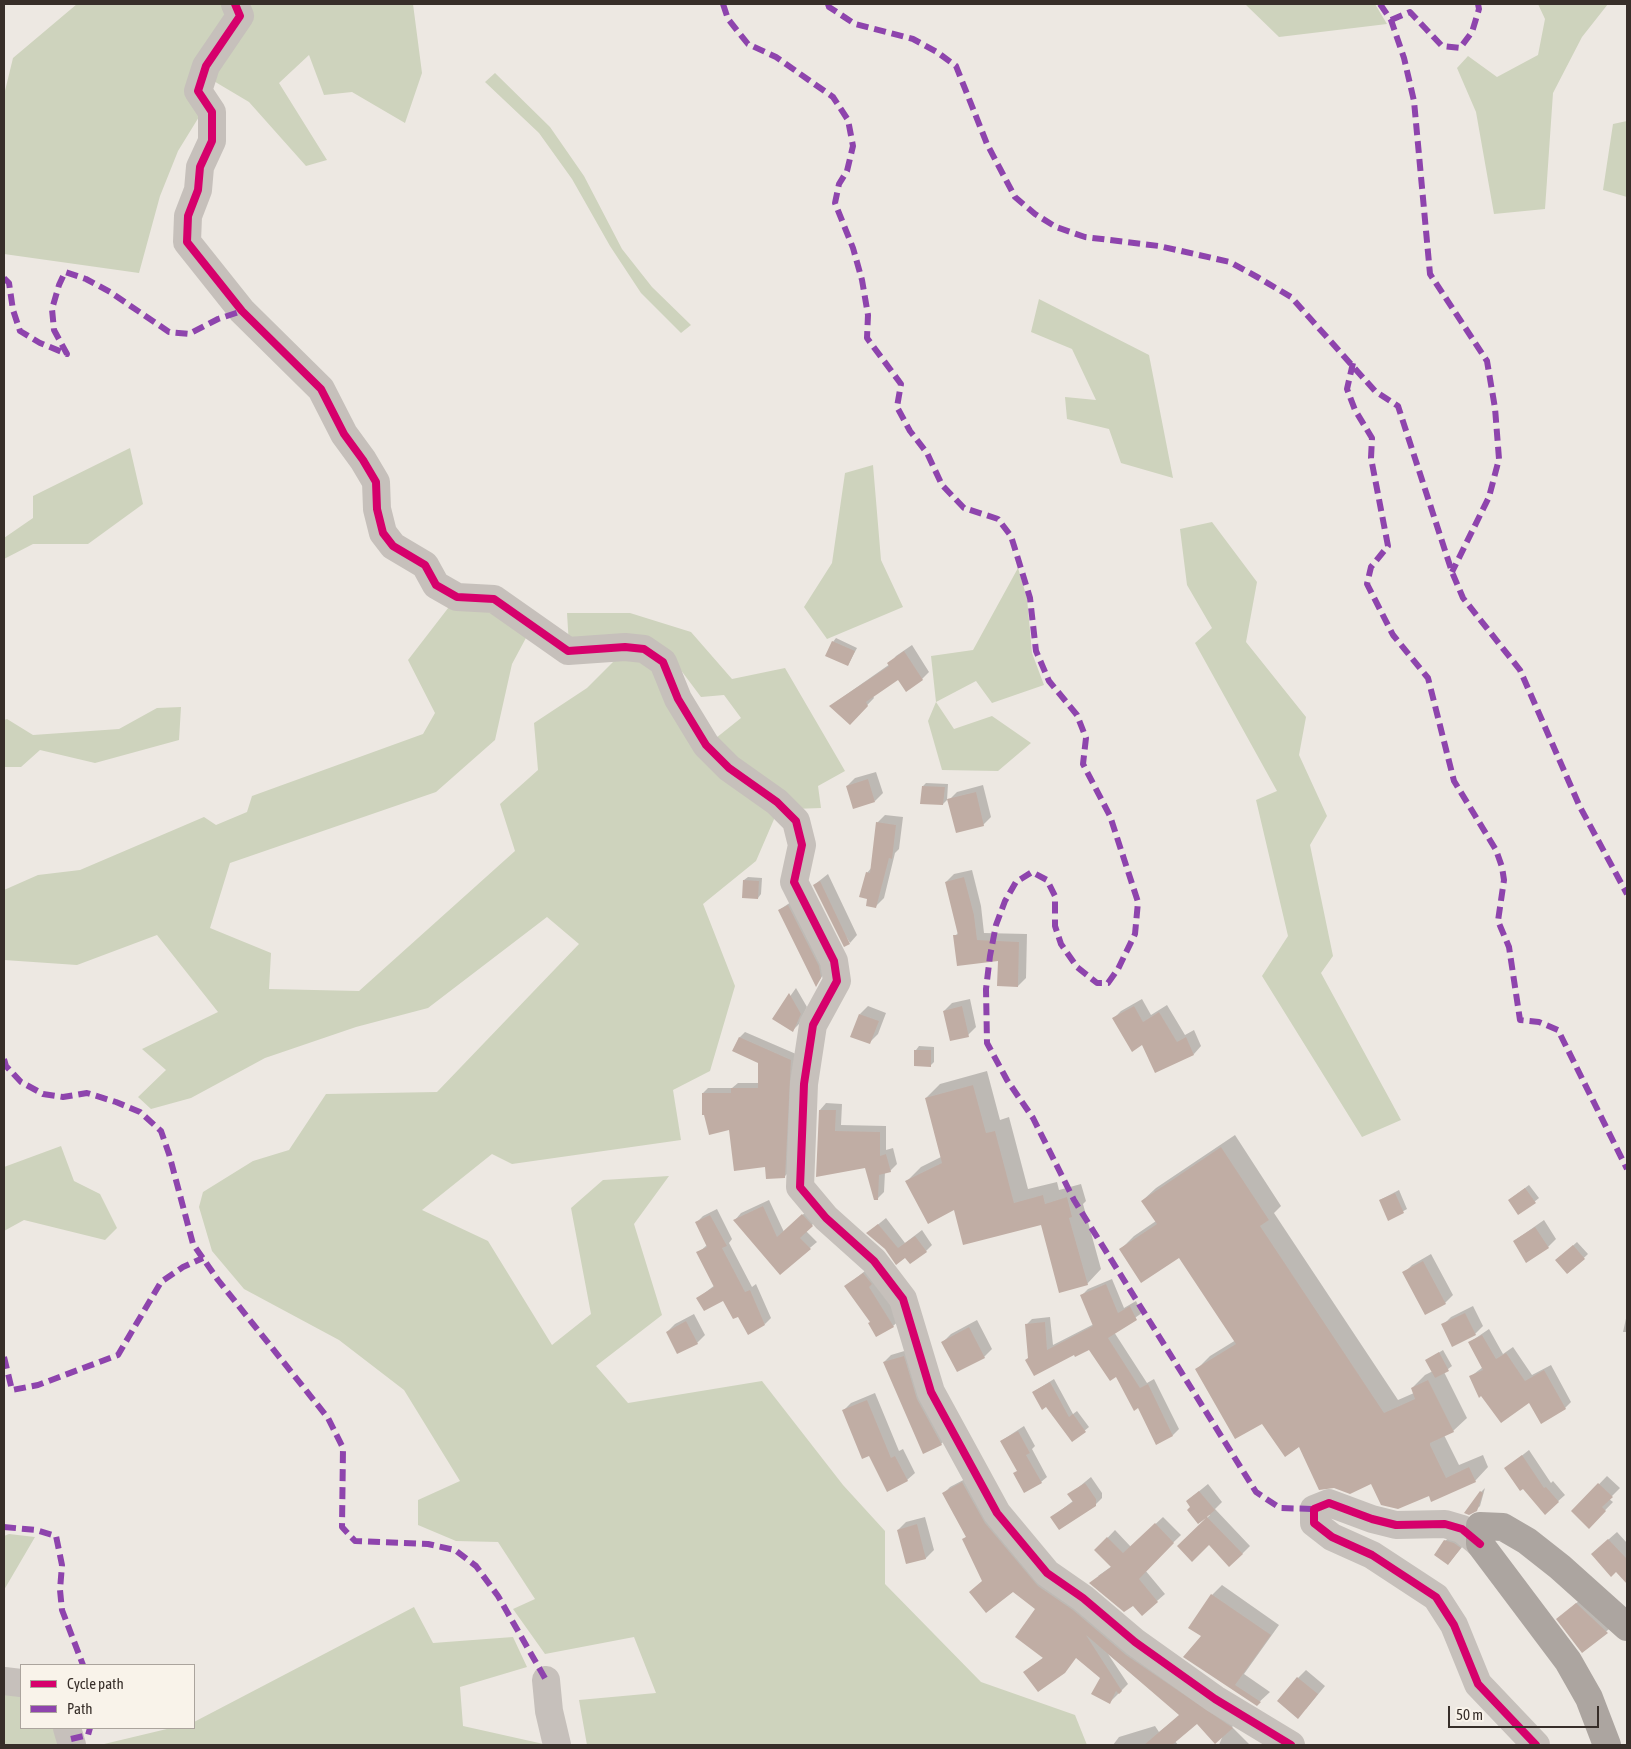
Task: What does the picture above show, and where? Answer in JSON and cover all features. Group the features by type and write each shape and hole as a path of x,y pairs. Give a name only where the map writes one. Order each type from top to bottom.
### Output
{"main road":[{"path":"1607,1745 1589,1698 1568,1661 1480,1544 1480,1526 1503,1527 1526,1541 1560,1567 1627,1627"}],"street":[{"path":"235,4 240,16 206,66 198,91 212,112 212,141 200,167 198,190 188,216 187,242 242,311 321,389 344,434 364,460 376,482 377,509 383,533 393,546 426,565 436,585 457,597 494,599 568,651 625,647 644,649 663,662 678,699 706,745 729,768 777,802 796,821 802,845 794,882 834,961 837,981 814,1025 804,1084 800,1187 826,1218 874,1261 903,1300 931,1392 997,1514 1047,1573 1083,1598 1136,1642 1215,1699 1291,1745"},
{"path":"1480,1544 1462,1529 1445,1524 1396,1525 1372,1519 1330,1503 1314,1509 1314,1523 1332,1537 1372,1555 1436,1598 1454,1625 1478,1684 1536,1745"},
{"path":"546,1680 548,1711 557,1745"},
{"path":"4,1681 20,1683"},
{"path":"67,1729 72,1745"}],"green space":[{"path":"77,4 220,4 229,12 202,112 178,151 160,196 139,273 4,254 4,95 13,58"},
{"path":"244,4 413,4 422,73 405,123 352,92 324,95 309,55 279,83 327,160 306,166 249,102 212,80"},
{"path":"1245,4 1375,4 1387,24 1279,37"},
{"path":"1538,4 1608,4 1582,37 1553,93 1545,209 1494,214 1476,112 1457,68 1468,56 1497,77 1538,55 1545,19"},
{"path":"495,73 550,127 584,176 622,249 652,287 691,325 681,333 641,293 610,246 572,179 539,133 485,82"},
{"path":"1627,121 1627,197 1603,190 1613,124"},
{"path":"1039,299 1149,355 1173,478 1121,463 1109,429 1067,419 1065,397 1096,400 1072,349 1031,332"},
{"path":"130,448 143,504 88,544 33,544 4,559 4,538 33,518 33,496"},
{"path":"873,465 881,560 903,607 827,639 804,607 832,563 845,473"},
{"path":"1212,522 1257,582 1246,642 1306,717 1299,755 1327,816 1310,845 1333,956 1321,973 1401,1120 1362,1137 1262,976 1288,936 1256,800 1277,791 1195,643 1212,628 1187,585 1180,529"},
{"path":"1018,568 1027,598 1032,653 1044,685 992,703 976,681 936,702 931,656 973,650"},
{"path":"452,603 497,609 527,636 512,664 495,740 436,792 230,863 210,928 271,953 269,989 359,991 515,851 500,804 538,770 534,723 587,688 618,657 643,658 778,810 756,861 703,904 735,986 710,1071 673,1090 681,1140 512,1164 492,1154 422,1210 488,1241 552,1345 591,1314 571,1208 603,1180 669,1176 634,1224 662,1315 596,1366 628,1403 762,1381 843,1485 885,1531 885,1584 981,1682 1075,1715 1087,1745 587,1745 579,1700 656,1693 634,1637 545,1654 513,1609 535,1599 498,1542 456,1541 418,1525 418,1500 460,1481 404,1390 339,1340 244,1289 212,1251 199,1207 203,1192 253,1161 289,1150 326,1094 437,1092 579,944 547,917 428,1008 356,1027 265,1058 191,1098 151,1109 138,1097 166,1070 142,1049 218,1012 157,935 77,965 4,960 4,890 38,875 80,870 204,817 216,825 247,812 252,796 423,734 435,713 408,660"},
{"path":"567,613 630,613 691,632 732,679 785,668 845,771 818,786 821,808 794,809 716,738 741,718 724,695 701,697 677,665 569,645"},
{"path":"936,702 954,729 992,716 1031,743 998,771 942,770 928,721"},
{"path":"181,707 179,740 95,763 40,750 21,767 4,767 4,720 7,719 33,735 119,729 157,708"},
{"path":"61,1146 74,1181 100,1194 117,1228 105,1240 24,1220 4,1231 4,1167"},
{"path":"9,1534 35,1537 4,1590 4,1536"},
{"path":"414,1607 433,1643 513,1637 527,1667 460,1687 463,1726 548,1745 100,1745 167,1729 195,1729 195,1721"},
{"path":"4,1684 20,1686 20,1729 60,1729 64,1745 4,1745"}],"building":[{"path":"832,641 855,651 848,666 825,656"},
{"path":"904,651 923,680 906,692 898,680 866,702 868,706 850,725 829,706 889,666 887,663"},
{"path":"868,779 875,802 853,809 846,786"},
{"path":"922,786 945,787 943,805 920,804"},
{"path":"976,792 984,826 956,833 947,799"},
{"path":"876,822 896,825 892,859 889,858 876,908 866,906 867,899 859,897 866,872 870,873"},
{"path":"964,877 974,915 977,940 1019,942 1018,987 997,986 998,961 957,966 953,935 958,935 945,882"},
{"path":"743,880 759,881 758,899 742,898"},
{"path":"820,881 850,944 844,947 813,885"},
{"path":"788,905 819,966 821,978 816,987 778,910"},
{"path":"789,993 801,1014 793,1032 772,1019"},
{"path":"962,1006 969,1037 950,1041 943,1011"},
{"path":"1134,1006 1143,1022 1159,1012 1177,1042 1186,1037 1194,1055 1155,1073 1142,1045 1132,1052 1112,1018"},
{"path":"859,1014 879,1021 870,1044 850,1037"},
{"path":"739,1037 791,1060 785,1178 766,1179 765,1167 734,1171 729,1130 709,1135 704,1115 702,1115 702,1093 731,1093 731,1088 758,1088 758,1063 732,1051"},
{"path":"914,1050 931,1050 931,1067 914,1066"},
{"path":"973,1085 986,1133 995,1131 1014,1203 1043,1195 1045,1204 1067,1197 1072,1217 1069,1218 1088,1285 1059,1293 1041,1225 963,1245 954,1210 928,1224 905,1181 942,1163 925,1098"},
{"path":"819,1110 836,1110 835,1131 880,1132 880,1156 886,1154 891,1172 879,1175 878,1200 874,1200 865,1168 816,1177"},
{"path":"1221,1147 1269,1220 1260,1226 1384,1413 1415,1399 1411,1388 1428,1380 1454,1432 1430,1443 1430,1445 1446,1478 1469,1467 1476,1482 1431,1502 1429,1496 1398,1509 1381,1505 1371,1484 1350,1494 1334,1488 1319,1490 1299,1447 1285,1457 1262,1424 1235,1439 1195,1369 1236,1344 1179,1258 1141,1283 1119,1249 1157,1224 1141,1201"},
{"path":"1525,1188 1536,1203 1518,1215 1508,1200"},
{"path":"1395,1193 1404,1213 1388,1221 1379,1200"},
{"path":"763,1206 777,1237 802,1214 813,1226 800,1238 811,1249 780,1275 733,1220"},
{"path":"710,1215 727,1246 722,1248 745,1292 750,1290 765,1325 748,1335 738,1317 733,1319 723,1301 704,1311 696,1298 714,1287 696,1252 707,1247 695,1222"},
{"path":"878,1224 898,1248 915,1236 927,1252 910,1264 905,1258 896,1265 885,1249 866,1233"},
{"path":"1535,1227 1549,1248 1526,1263 1513,1241"},
{"path":"1573,1245 1585,1259 1567,1274 1555,1260"},
{"path":"1423,1261 1446,1304 1425,1315 1402,1272"},
{"path":"863,1273 872,1284 869,1287 894,1327 876,1337 868,1323 870,1322 844,1286"},
{"path":"1106,1284 1118,1313 1130,1306 1137,1320 1108,1338 1140,1388 1148,1384 1173,1436 1156,1445 1138,1408 1134,1411 1116,1377 1110,1381 1089,1350 1075,1357 1074,1355 1034,1376 1025,1360 1028,1358 1025,1324 1045,1322 1047,1350 1093,1326 1080,1295"},
{"path":"1465,1313 1476,1335 1452,1347 1441,1324"},
{"path":"686,1321 698,1344 677,1354 666,1332"},
{"path":"969,1327 985,1358 957,1372 941,1342"},
{"path":"1482,1335 1496,1359 1506,1353 1525,1381 1544,1370 1566,1409 1541,1424 1529,1403 1501,1423 1481,1396 1479,1398 1469,1376 1483,1370 1468,1342"},
{"path":"1439,1352 1449,1371 1435,1378 1425,1360"},
{"path":"904,1356 917,1399 942,1445 923,1454 883,1362"},
{"path":"1050,1382 1069,1417 1073,1414 1086,1432 1072,1442 1046,1407 1042,1410 1032,1392"},
{"path":"867,1400 891,1458 895,1456 908,1481 887,1492 869,1456 862,1459 842,1410"},
{"path":"1018,1431 1030,1453 1026,1455 1042,1483 1024,1493 1013,1473 1017,1471 1000,1441"},
{"path":"1522,1455 1544,1488 1546,1487 1559,1502 1545,1515 1523,1489 1520,1491 1504,1468"},
{"path":"962,1482 985,1523 1038,1586 1073,1610 1126,1655 1233,1728 1215,1744 1197,1724 1172,1745 1144,1745 1179,1715 1086,1635 1122,1691 1119,1694 1116,1691 1110,1704 1091,1694 1100,1678 1076,1658 1065,1673 1038,1692 1023,1672 1043,1658 1015,1637 1035,1609 1013,1592 986,1613 969,1592 982,1581 962,1539 966,1537 942,1493"},
{"path":"1085,1483 1096,1499 1096,1506 1059,1530 1050,1517 1073,1502 1067,1494"},
{"path":"1598,1483 1613,1497 1602,1507 1606,1511 1589,1529 1571,1511"},
{"path":"1199,1491 1215,1510 1207,1517 1243,1554 1229,1567 1209,1545 1192,1562 1177,1546 1206,1518 1198,1524 1187,1510 1190,1507 1186,1501"},
{"path":"1480,1491 1483,1493 1477,1511 1469,1515 1464,1513"},
{"path":"1155,1523 1174,1543 1139,1579 1158,1602 1142,1616 1133,1606 1124,1612 1089,1583 1111,1567 1094,1550 1107,1537 1123,1553"},
{"path":"917,1524 926,1559 906,1564 897,1530"},
{"path":"1608,1539 1627,1559 1627,1584 1616,1572 1611,1577 1591,1554"},
{"path":"1444,1540 1454,1543 1461,1548 1448,1565 1434,1555"},
{"path":"1211,1594 1271,1635 1235,1685 1261,1702 1257,1706 1183,1657 1201,1636 1188,1628"},
{"path":"1576,1603 1608,1633 1582,1653 1556,1619"},
{"path":"1297,1677 1318,1694 1298,1719 1277,1701"}],"marked path":[{"path":"723,4 728,19 748,44 776,57 833,97 848,120 853,146 847,171 839,184 835,203 853,248 862,280 868,315 867,338 901,384 897,407 910,431 927,453 942,485 964,508 998,519 1011,536 1030,598 1036,651 1049,681 1077,715 1086,738 1083,764 1110,816 1138,902 1135,934 1118,969 1108,983 1097,983 1077,967 1061,944 1055,926 1055,896 1047,880 1032,872 1016,882 1005,901 996,925 990,956 986,989 987,1043 1007,1080 1033,1118 1074,1200 1256,1492 1280,1508 1314,1509"},
{"path":"828,4 829,7 855,24 913,39 937,52 956,66 987,144 1015,197 1035,214 1056,227 1085,237 1159,246 1230,262 1291,297 1375,391 1398,406 1452,572 1463,598 1520,670 1580,807 1627,894"},
{"path":"1380,4 1391,20 1404,58 1414,101 1430,274 1487,361 1495,408 1499,459 1489,497 1452,572"},
{"path":"1391,20 1410,12 1442,46 1460,48 1472,32 1479,9 1478,4"},
{"path":"4,278 9,283 13,310 20,331 40,343 67,354 54,330 52,309 65,272 86,279 110,292 169,332 189,334 218,319 242,311"},
{"path":"1353,363 1347,389 1355,410 1372,438 1371,458 1388,546 1371,567 1367,584 1393,635 1428,678 1454,781 1496,850 1502,867 1504,880 1498,921 1509,947 1520,1020 1539,1022 1558,1030 1627,1169"},
{"path":"4,1059 6,1066 21,1082 43,1094 63,1097 87,1093 116,1102 140,1112 161,1131 193,1244 218,1280 328,1418 343,1448 342,1527 355,1541 428,1544 455,1550 476,1566 498,1596 546,1680"},
{"path":"4,1357 12,1390 38,1385 118,1355 161,1282 183,1267 203,1258"},
{"path":"4,1527 36,1530 56,1536 62,1565 60,1590 62,1610 83,1664"},
{"path":"71,1739 88,1735 90,1729"}],"cycle path":[{"path":"235,4 240,16 206,66 198,91 212,112 212,141 200,167 198,190 188,216 187,242 242,311 321,389 344,434 376,482 377,509 383,533 393,546 425,565 436,585 457,597 494,599 568,651 625,647 644,649 663,662 678,699 706,745 729,768 777,802 796,821 802,845 794,882 834,961 837,981 813,1025 804,1084 800,1187 826,1218 874,1261 903,1299 931,1392 997,1513 1047,1573 1083,1598 1135,1642 1215,1699 1291,1745"},
{"path":"1480,1544 1462,1529 1445,1524 1396,1525 1372,1519 1329,1503 1314,1509 1314,1523 1332,1537 1372,1555 1436,1597 1454,1625 1478,1684 1536,1745"}]}
